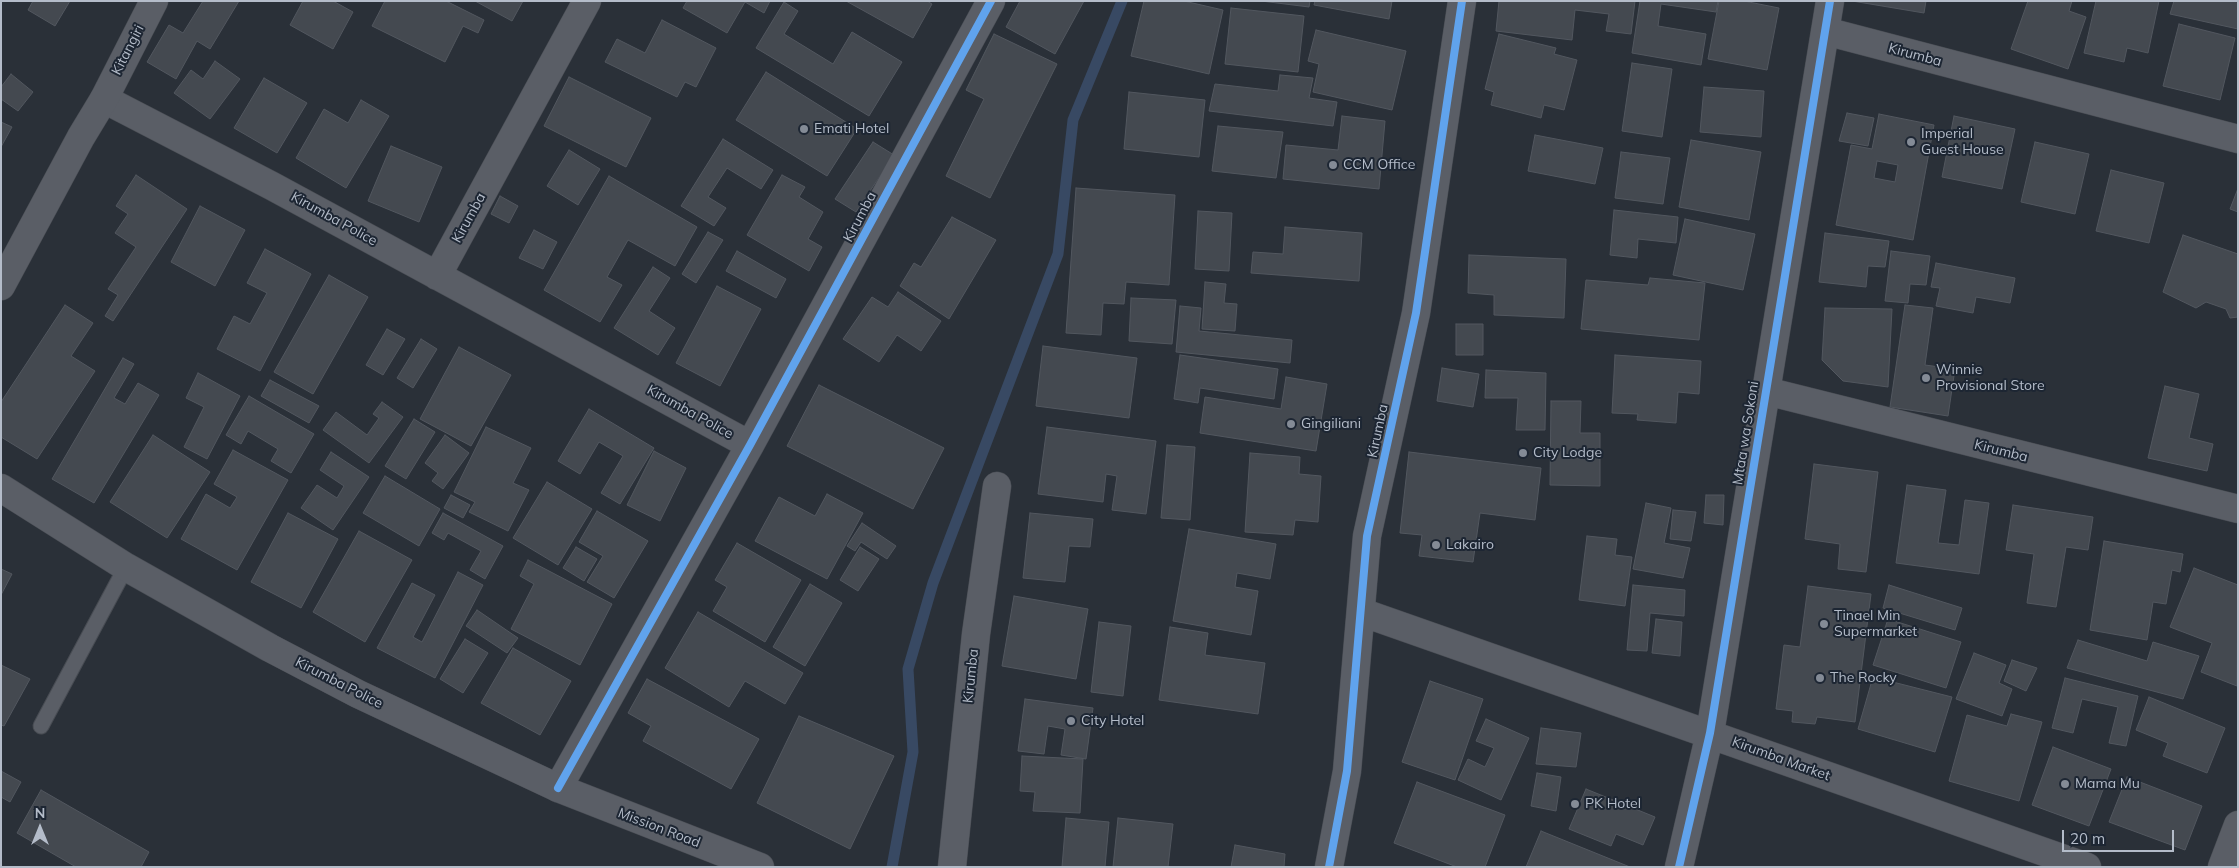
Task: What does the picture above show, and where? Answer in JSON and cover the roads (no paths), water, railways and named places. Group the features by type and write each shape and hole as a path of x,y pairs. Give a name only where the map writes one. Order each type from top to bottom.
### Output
{"street":[{"name":"Kitangiri","path":"104,99 154,1"},
{"name":"Kirumba","path":"437,276 587,1"},
{"name":"Kirumba","path":"558,788 750,445 991,1"},
{"name":"Kirumba","path":"1329,867 1348,771 1367,536 1416,313 1462,1"},
{"name":"Mtaa wa Sokoni","path":"1679,867 1710,733 1830,1"},
{"name":"Kirumba","path":"1825,32 2238,139"},
{"name":"Kirumba Police","path":"104,99 272,186 750,445"},
{"path":"1,286 81,137 104,99"},
{"name":"Kirumba","path":"1766,391 2238,509"},
{"name":"Kirumba","path":"952,867 976,634 997,486"},
{"name":"Kirumba Police","path":"1,488 126,567 270,648 432,730 558,788"},
{"name":"Kirumba Market","path":"1360,612 1710,733 2087,867"},
{"name":"Mission Road","path":"558,788 747,865"},
{"path":"2222,867 2238,825"}],"lane":[{"path":"41,726 126,567"}],"waterway":[{"path":"892,867 913,752 908,669 933,583 1058,254 1073,120 1122,1"}],"place":[{"name":"Emati Hotel","path":"804,129"},
{"name":"Imperial Guest House","path":"1911,142"},
{"name":"CCM Office","path":"1333,165"},
{"name":"Winnie Provisional Store","path":"1926,378"},
{"name":"Gingiliani","path":"1291,424"},
{"name":"City Lodge","path":"1523,453"},
{"name":"Lakairo","path":"1436,545"},
{"name":"Tinael Min Supermarket","path":"1824,624"},
{"name":"The Rocky","path":"1820,678"},
{"name":"City Hotel","path":"1071,721"},
{"name":"Mama Mu","path":"2065,784"},
{"name":"PK Hotel","path":"1575,804"}]}
